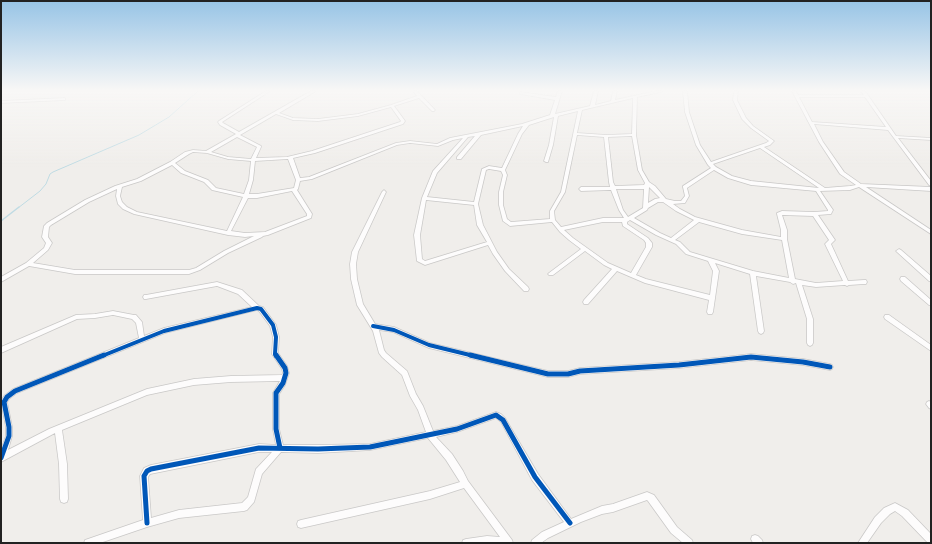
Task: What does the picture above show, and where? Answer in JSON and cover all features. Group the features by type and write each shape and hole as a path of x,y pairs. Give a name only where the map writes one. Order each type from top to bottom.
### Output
{"street":[{"path":"228,233 246,196 253,160 259,147 221,124 220,122 229,116"},
{"path":"207,152 270,116"},
{"path":"286,116 293,119 312,121 347,116"},
{"path":"1,280 28,264 49,245 45,237 48,224 87,201 120,186 139,180 190,152 207,152 228,158 253,160 290,157 330,147 402,123 403,122 399,116"},
{"path":"298,180 310,178 396,144 410,142 434,145 448,140 527,124 553,116"},
{"path":"546,161 551,145 554,116"},
{"path":"579,116 563,192 552,211 554,220 560,229 584,249 616,268 645,281 711,298"},
{"path":"634,116 634,134 640,170 647,185 646,207"},
{"path":"688,116 698,145 710,164 730,177 751,183 817,190 850,188 860,185 931,189"},
{"path":"710,164 770,143 772,140 752,127 744,120 742,116"},
{"path":"809,116 817,134 837,167 846,177 931,232"},
{"path":"881,116 931,184"},
{"path":"812,123 889,129"},
{"path":"527,124 520,134 503,170 505,174 500,205 506,220 510,224 554,220"},
{"path":"459,158 479,134"},
{"path":"576,134 606,136 634,134"},
{"path":"467,136 435,172 424,198 417,230 419,260 425,262 490,243"},
{"path":"606,136 613,189 617,201 628,219"},
{"path":"895,137 931,139"},
{"path":"761,147 823,189"},
{"path":"172,163 183,172 206,181 214,189 246,196 294,190 297,187 298,180 290,157"},
{"path":"503,170 489,167 484,168 476,204 480,225 506,270 526,289"},
{"path":"633,275 650,243 626,225 624,221 657,200 683,202 687,196 685,187 714,168"},
{"path":"581,189 613,189 647,185 653,187 664,200 678,210 698,220 742,232 784,239"},
{"path":"120,186 118,192 119,200 122,206 129,211 141,215 228,233 263,234"},
{"path":"28,264 75,272 189,272 198,269 226,252 263,234 310,216 294,190"},
{"path":"810,343 810,319 796,282 784,239 784,230 779,216 780,213 814,214 831,212 817,190"},
{"path":"384,192 355,252 353,264 358,299 365,314 379,336 381,351 405,373 413,396 421,408 431,436 449,457 465,484 509,542"},
{"path":"424,198 476,204"},
{"path":"814,214 832,240 828,244 847,284"},
{"path":"560,229 603,220 628,219 678,243 688,253 753,273 816,285 864,282"},
{"path":"671,240 698,220"},
{"path":"551,274 584,249"},
{"path":"899,251 931,279"},
{"path":"710,312 716,271 711,261"},
{"path":"586,302 616,268"},
{"path":"753,273 761,331"},
{"path":"903,279 931,303"},
{"path":"146,297 217,284 240,292 257,308 261,309 273,326 276,337 275,354 285,368 285,378 276,393 276,429 280,448"},
{"path":"2,458 9,436 4,402 10,394 33,383 178,327 257,308"},
{"path":"1,350 76,317 113,313 134,317 139,322 142,340"},
{"path":"887,317 931,348"},
{"path":"373,326 394,330 429,345 548,374 568,374 580,371 680,365 751,358 803,362 830,367"},
{"path":"2,458 58,428 112,405 154,390 194,382 231,379 285,378"},
{"path":"147,523 144,476 149,469 259,448 334,449 370,446 431,436 499,416 520,448 535,476 570,523"},
{"path":"58,428 63,464 64,499"},
{"path":"88,543 147,523 180,514 244,507 251,498 258,472 280,448"},
{"path":"301,524 430,495 465,484"},
{"path":"535,543 570,523 602,510 613,508 647,496 651,498 674,530 689,543"},
{"path":"862,543 878,520 887,511 895,507 905,513 931,540"},
{"path":"466,543 487,540 509,542"}],"waterway":[{"path":"18,208 40,191 46,184 50,174 53,172 139,135 170,116"},
{"path":"1,221 19,207"}],"cycle path":[{"path":"1,458 9,436 9,427 4,402 7,397 15,391 164,331 257,308 261,309 273,325 276,337 275,354 285,368 286,373 283,383 276,393 276,429 280,448"},
{"path":"373,326 394,330 429,345 548,374 568,374 580,371 679,365 751,357 803,362 830,367"},
{"path":"147,523 144,476 147,471 151,469 259,448 318,449 370,447 457,429 496,415 503,420 535,477 570,523"}]}
